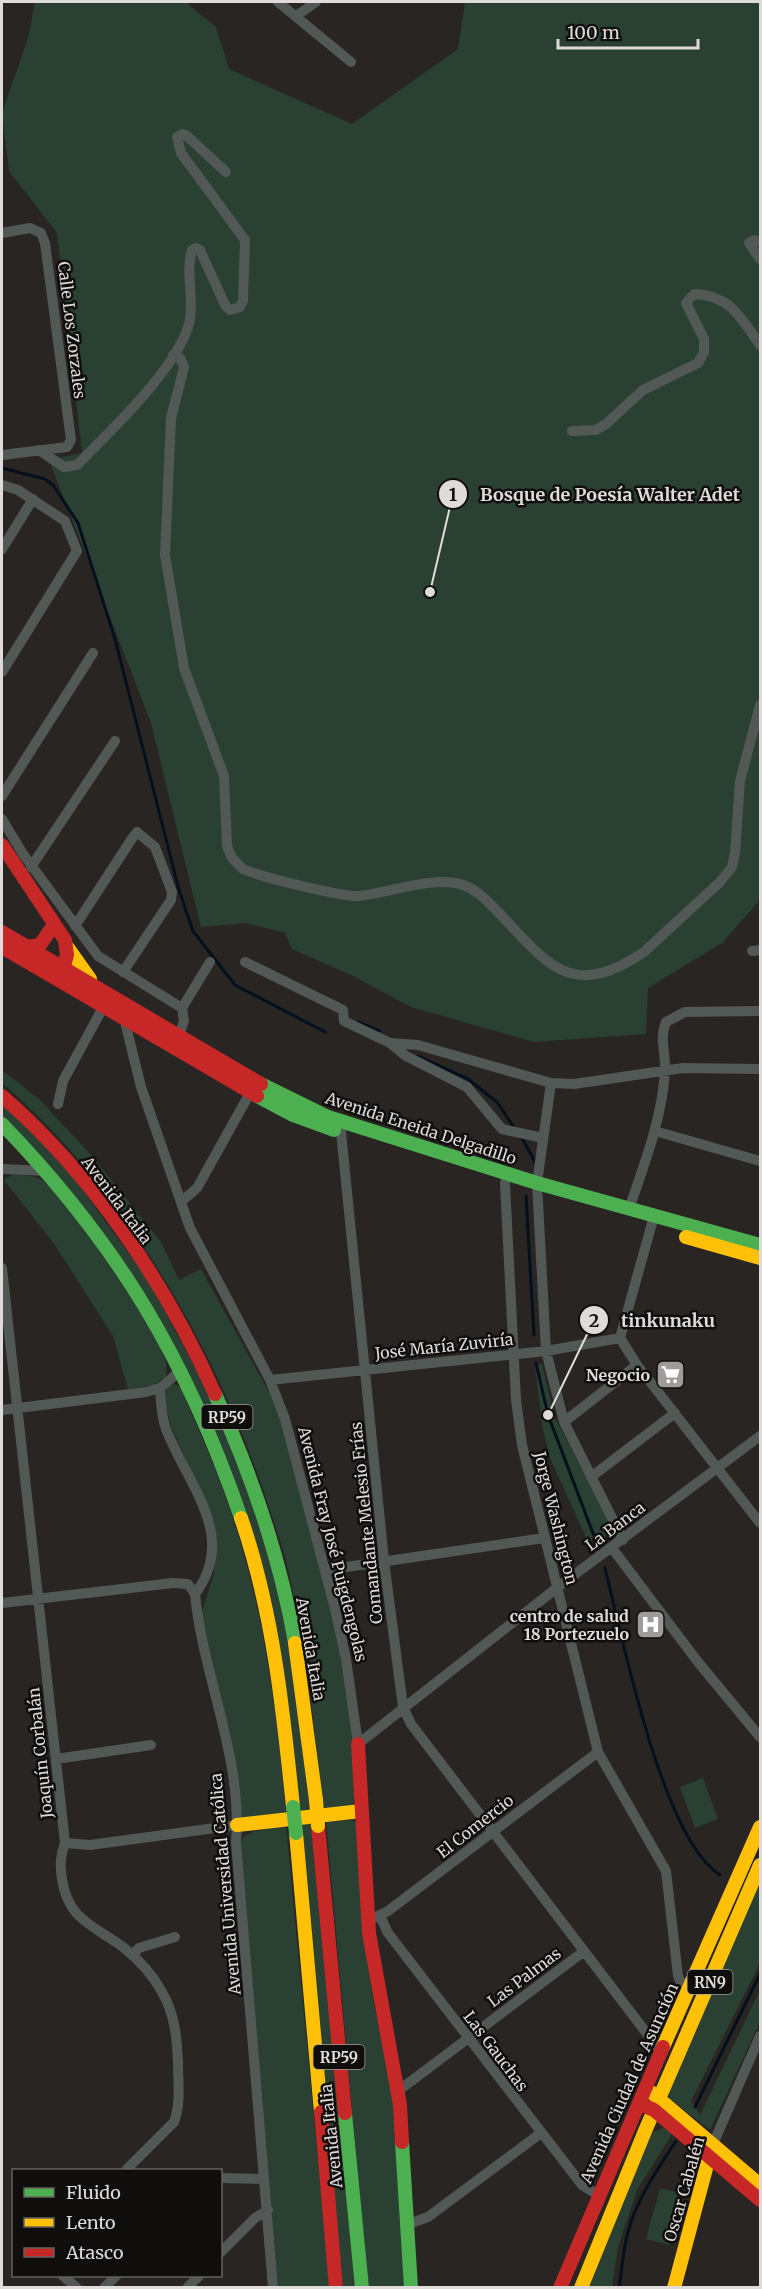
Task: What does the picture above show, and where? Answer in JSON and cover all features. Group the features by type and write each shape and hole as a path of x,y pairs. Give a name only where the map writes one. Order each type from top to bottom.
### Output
{"main road":[{"path":"2,845 50,924 65,940 68,948 97,986"},
{"path":"27,947 40,945 50,924"},
{"path":"50,924 56,945 58,972"},
{"name":"Avenida Eneida Delgadillo","path":"2,932 27,947 58,972 107,1000 178,1035 284,1097 342,1127"},
{"name":"Avenida Eneida Delgadillo","path":"2,947 58,972 97,986 124,1018 250,1093 293,1114 653,1222 760,1258"},
{"path":"58,972 68,948"},
{"name":"Avenida Italia","path":"2,1096 70,1165 139,1257 184,1331 226,1416 261,1505 283,1585 300,1677 316,1800 362,2288"},
{"name":"Avenida Italia","path":"2,1124 47,1171 121,1269 180,1371 225,1474 252,1556 264,1600 285,1721 336,2288"},
{"name":"Avenida Eneida Delgadillo","path":"538,1188 629,1209 653,1222 760,1245"},
{"name":"Avenida Fray José Puigdengolas","path":"358,1744 361,1811 374,1918 371,1949 398,2091 411,2288"},
{"path":"237,1825 361,1811"},
{"name":"Avenida Ciudad de Asunción","path":"560,2288 598,2195 760,1827"},
{"name":"Avenida Ciudad de Asunción","path":"581,2288 656,2105 760,1865"},
{"path":"646,2088 656,2105 711,2150 760,2185"},
{"path":"639,2103 656,2105"},
{"path":"711,2150 760,2200"},
{"name":"Oscar Cabalén","path":"674,2288 711,2150"}],"street":[{"path":"278,2 351,62"},
{"path":"296,16 316,2"},
{"path":"2,455 39,450 63,467 77,465 140,400 173,355 190,322 192,250 196,248 200,250 225,306 230,310 240,307 243,301 246,249 242,234 178,148 177,137 182,134 187,136 226,172"},
{"name":"Calle Los Zorzales","path":"2,233 30,228 41,233 45,243 71,444 39,450"},
{"path":"760,242 753,240 750,243 760,259"},
{"path":"572,431 596,430 606,424 643,390 698,363 704,352 704,339 686,303 694,294 723,300 733,308 760,345"},
{"path":"173,355 180,358 184,367 171,418 165,555 184,668 224,776 227,846 232,858 243,869 356,896 442,882 465,885 484,897 542,959 570,974 590,976 633,959 650,947 720,882 732,867 740,781 760,705"},
{"path":"2,485 33,499 65,521 76,551 2,672"},
{"path":"2,549 33,499"},
{"path":"2,795 93,653"},
{"path":"31,867 114,741"},
{"path":"2,819 31,867 98,956 182,1008"},
{"path":"75,926 137,832 155,847 172,892 171,900 123,972"},
{"path":"178,1035 184,1021 182,1008 210,962"},
{"path":"244,962 343,1010 344,1020 390,1042 406,1056 467,1088 502,1129 543,1138"},
{"path":"58,1104 63,1081 107,1000"},
{"path":"629,1209 655,1131 665,1071 664,1028 672,1017 685,1012 760,1011"},
{"name":"Avenida Fray José Puigdengolas","path":"124,1018 141,1087 197,1243 270,1380 285,1419 326,1570 346,1659 358,1744"},
{"path":"390,1042 418,1045 551,1083 574,1084 688,1068 760,1069"},
{"path":"551,1083 538,1188 546,1351 564,1422 623,1540"},
{"path":"182,1202 197,1188 250,1093"},
{"name":"Comandante Melesio Frías","path":"342,1127 384,1560 403,1707 411,1724 491,1832 661,2052"},
{"path":"655,1131 760,1161"},
{"path":"2,1169 47,1171"},
{"name":"Jorge Washington","path":"506,1178 513,1354 519,1434 598,1752 666,1871 678,1976 690,1986"},
{"path":"653,1222 620,1338 637,1365 760,1523"},
{"name":"Joaquín Corbalán","path":"2,1268 65,1843 60,1864 64,1894 72,1911 132,1955 151,1976 168,2004 177,2044 177,2115 174,2122 127,2169"},
{"name":"José María Zuviría","path":"270,1380 546,1351 620,1338"},
{"path":"564,1422 637,1365"},
{"path":"2,1410 160,1388 180,1371"},
{"path":"2,1603 173,1583 188,1584 195,1594 207,1578 213,1554 211,1527 185,1464 167,1431 160,1388"},
{"path":"591,1477 675,1413"},
{"name":"La Banca","path":"358,1744 558,1587 760,1436"},
{"path":"326,1570 544,1538"},
{"path":"612,1548 698,1662 760,1737"},
{"name":"Avenida Universidad Católica","path":"195,1594 199,1625 231,1768 273,2288"},
{"path":"56,1759 151,1745"},
{"name":"El Comercio","path":"374,1918 598,1752"},
{"path":"65,1843 90,1845 237,1825"},
{"name":"Las Gauchas","path":"374,1918 388,1933 582,2185 598,2195"},
{"path":"132,1955 139,1948 175,1937"},
{"name":"Las Palmas","path":"398,2091 583,1952"},
{"name":"Oscar Cabalén","path":"711,2150 760,2036"},
{"path":"406,2225 428,2217 541,2133"},
{"path":"222,2178 264,2179"},
{"path":"222,2251 255,2218 268,2210"},
{"path":"64,2277 77,2288"},
{"path":"104,2288 115,2277"},
{"path":"187,2288 198,2277"}],"green space":[{"path":"35,2 185,2 216,27 229,69 352,124 458,49 465,2 760,2 760,900 722,943 648,988 646,1034 534,1042 411,1007 351,975 292,949 285,933 246,923 201,927 151,723 49,460 82,453 57,233 9,171 2,113 28,38"},
{"path":"2,1070 39,1099 92,1156 161,1242 179,1280 201,1269 269,1392 285,1430 344,1664 352,1717 356,1797 353,1804 348,1807 323,1809 304,1653 286,1561 267,1501 222,1387 162,1274 126,1221 88,1171 46,1125 2,1083"},
{"path":"2,1101 61,1161 147,1278 219,1412 268,1544 300,1704 355,2287 343,2287 271,1602 173,1344 2,1119"},
{"path":"11,1175 31,1176 42,1180 54,1191 110,1266 147,1324 166,1362 166,1376 154,1385 128,1389 113,1336 55,1245 4,1180"},
{"path":"542,1364 554,1416 612,1526 606,1529 611,1537 602,1545 600,1536 588,1542 550,1458 543,1430 535,1365"},
{"path":"175,1384 181,1388 227,1501 250,1577 273,1695 286,1814 242,1818 232,1754 201,1615 214,1573 216,1537 201,1493 172,1429 164,1400 167,1386"},
{"path":"703,1778 718,1819 695,1828 680,1787"},
{"path":"353,1820 357,1824 362,1921 374,2004 393,2087 406,2287 368,2287 326,1821"},
{"path":"286,1825 330,2287 278,2287 239,1849 243,1837 254,1831"},
{"path":"760,1880 760,1963 691,2101 700,2115 760,1990 760,2022 710,2130 670,2099 668,2091"},
{"path":"666,2127 674,2131 637,2190 618,2247 612,2287 588,2288 652,2132"},
{"path":"660,2188 683,2194 670,2245 646,2239"}],"waterway":[{"path":"2,468 45,479 53,485 78,523 115,639 179,890 193,931 235,985 325,1032"},
{"path":"358,1022 380,1031"},
{"path":"418,1056 468,1079 497,1102 515,1129"},
{"path":"521,1136 536,1164"},
{"path":"526,1196 534,1335"},
{"path":"536,1363 548,1415 599,1549"},
{"path":"605,1568 634,1686 663,1780 680,1821 699,1854 720,1875"},
{"path":"695,2107 760,1974"},
{"path":"619,2288 625,2246 632,2220 648,2185 676,2141"}],"traffic: fast":[{"path":"261,1084 328,1117 537,1183 760,1245"},
{"path":"257,1096 293,1115 334,1130"},
{"path":"2,1124 81,1214 145,1307 197,1407 241,1518"},
{"path":"215,1394 241,1454 273,1547 295,1643"},
{"path":"293,1807 296,1833"},
{"path":"345,2113 362,2288"},
{"path":"402,2142 411,2288"}],"traffic: slow":[{"path":"68,948 90,979"},
{"path":"686,1237 760,1258"},
{"path":"241,1518 269,1624 281,1697 293,1807"},
{"path":"295,1643 316,1800"},
{"path":"316,1800 318,1826"},
{"path":"237,1825 361,1811"},
{"path":"663,2047 760,1827"},
{"path":"296,1833 321,2112"},
{"path":"581,2288 645,2131 760,1865"},
{"path":"651,2092 760,2185"},
{"path":"674,2288 711,2150"}],"traffic: jam":[{"path":"2,845 65,940 67,955 60,980"},
{"path":"27,947 40,945 51,929"},
{"path":"2,932 261,1084"},
{"path":"2,947 257,1096"},
{"path":"2,1096 67,1160 124,1233 174,1312 215,1394"},
{"path":"358,1744 369,1933 400,2105 402,2142"},
{"path":"318,1826 345,2113"},
{"path":"560,2288 663,2047"},
{"path":"645,2106 654,2110 760,2200"},
{"path":"321,2112 336,2288"}],"place":[{"name":"Bosque de Poesía Walter Adet","path":"430,592"},
{"name":"Negocio","path":"671,1375"},
{"name":"tinkunaku","path":"548,1415"},
{"name":"centro de salud 18 Portezuelo","path":"650,1625"}]}
